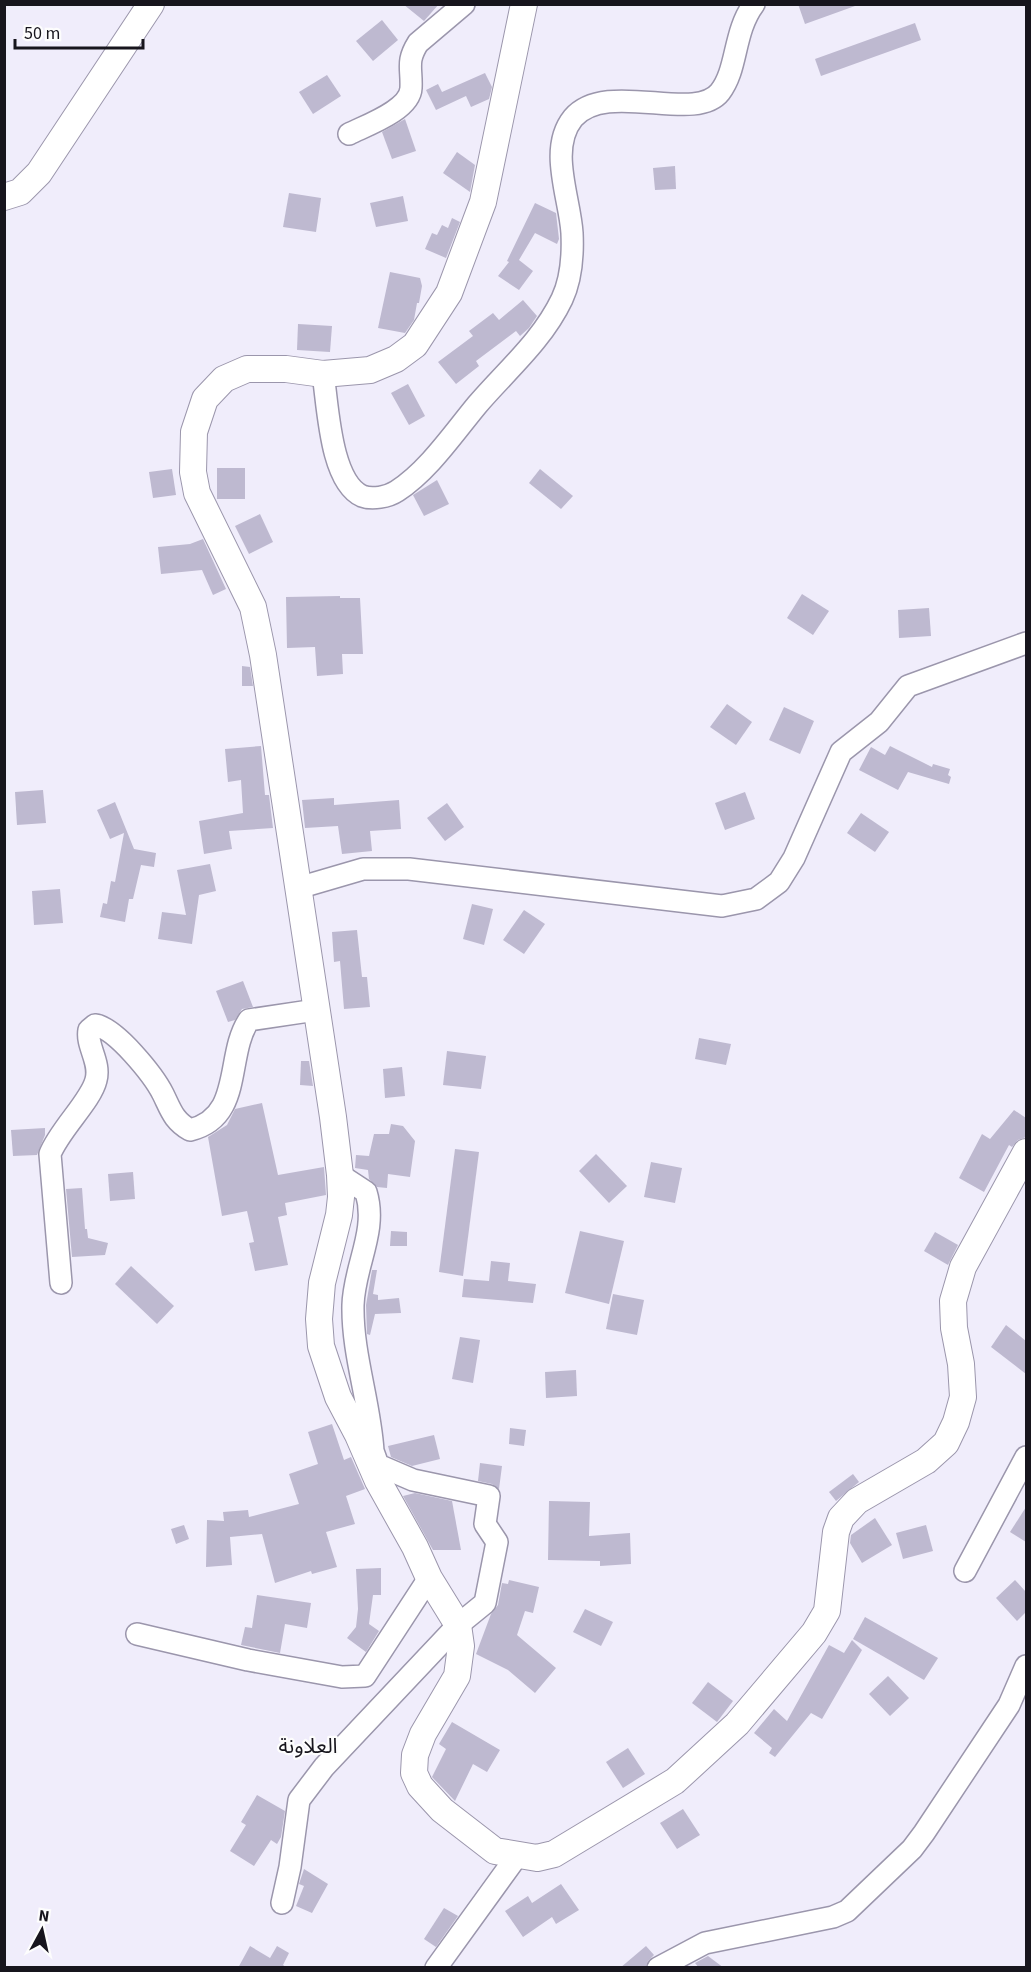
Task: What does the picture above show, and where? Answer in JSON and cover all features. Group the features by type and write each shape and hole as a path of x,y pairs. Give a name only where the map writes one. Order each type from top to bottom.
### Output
{"street":[{"path":"4,197 20,192 39,173 151,4"},
{"path":"349,134 403,106 411,89 409,61 413,51 418,43 464,4"},
{"path":"524,4 483,202 449,293 415,345 396,359 370,370 323,374 286,369 247,369 224,380 205,399 194,432 194,472 197,494 253,607 263,656 333,1117 341,1197 339,1215 322,1283 319,1319 321,1346 338,1397 378,1481 415,1547 429,1578 458,1625 460,1646 457,1676 423,1734 415,1755 414,1773 430,1798 461,1826 495,1851 537,1858 554,1854 675,1781 737,1724 814,1633 829,1603 836,1532 841,1518 857,1501 926,1461 946,1443 956,1422 963,1397 961,1364 954,1328 953,1301 963,1267 1026,1152"},
{"path":"323,374 340,470 350,486 362,496 380,498 395,492 442,447 521,358 549,323 563,297 572,264 572,232 562,152 563,137 573,119 592,106 606,102 691,104 707,101 719,94 727,79 738,33 754,4"},
{"path":"298,888 363,869 409,869 722,906 756,899 779,882 794,858 841,752 879,722 908,686 1026,643"},
{"path":"61,1283 50,1154 56,1140 92,1090 97,1078 89,1030 95,1025 101,1025 122,1042 156,1084 176,1122 190,1130 203,1127 216,1117 234,1074 239,1039 249,1020 316,1010"},
{"path":"282,1902 290,1867 295,1813 299,1800 308,1785 458,1625 485,1603 497,1542 485,1524 489,1496 413,1480 378,1465 373,1451 353,1303 367,1243 370,1204 366,1192 340,1175"},
{"path":"965,1571 1026,1457"},
{"path":"137,1634 258,1662 342,1677 365,1676 429,1578"},
{"path":"658,1968 705,1943 833,1917 860,1901 912,1849 924,1833 1009,1705 1026,1666"},
{"path":"436,1968 517,1856"}],"building":[{"path":"403,4 439,4 424,21"},
{"path":"798,4 855,4 855,6 805,24"},
{"path":"382,20 398,40 373,61 356,41"},
{"path":"915,23 921,40 821,76 815,59"},
{"path":"485,73 492,87 489,99 471,107 466,96 436,110 426,90 438,84 442,92"},
{"path":"327,75 341,96 313,114 299,92"},
{"path":"405,119 416,151 392,159 382,132"},
{"path":"457,152 475,165 470,192 443,173"},
{"path":"675,166 676,189 655,190 653,168"},
{"path":"289,193 321,198 316,232 283,227"},
{"path":"403,196 408,221 376,227 370,203"},
{"path":"535,203 556,213 559,239 557,244 535,233 519,260 533,271 519,290 498,276 509,262 507,261"},
{"path":"452,218 460,222 446,258 425,249 432,233 437,235 442,225 448,228"},
{"path":"390,272 420,278 422,286 414,320 405,333 378,328"},
{"path":"523,300 537,316 529,328 520,336 516,331 476,361 479,366 456,384 438,362 473,336 469,331 493,313 499,320"},
{"path":"298,324 332,326 330,352 297,350"},
{"path":"408,384 425,416 409,425 391,393"},
{"path":"217,468 245,468 245,499 217,499"},
{"path":"172,469 176,495 153,498 149,472"},
{"path":"540,469 573,496 561,509 529,483"},
{"path":"437,480 449,504 424,516 413,495"},
{"path":"260,514 273,542 249,554 235,526"},
{"path":"203,539 226,589 213,595 202,570 161,574 158,547 190,544"},
{"path":"802,594 829,611 813,635 787,618"},
{"path":"340,596 340,598 360,598 363,654 342,654 343,674 317,676 315,647 287,648 286,597"},
{"path":"929,608 931,636 899,638 898,610"},
{"path":"242,666 250,667 253,686 242,686"},
{"path":"727,704 752,722 736,745 710,727"},
{"path":"784,707 814,721 800,754 769,740"},
{"path":"261,746 265,795 269,795 273,828 229,831 232,849 204,854 199,821 243,813 241,780 228,782 225,749"},
{"path":"890,746 932,767 933,764 950,769 949,784 908,772 898,790 859,770 871,747 885,755"},
{"path":"43,790 46,823 17,825 15,792"},
{"path":"745,792 755,819 725,830 715,803"},
{"path":"334,798 334,805 399,800 401,829 370,831 372,851 342,854 338,826 305,828 302,800"},
{"path":"115,802 134,849 156,853 154,867 141,865 133,899 129,899 125,922 100,917 103,903 107,904 111,881 115,882 124,833 110,839 97,810"},
{"path":"447,803 464,827 445,841 427,818"},
{"path":"861,813 889,832 875,852 847,833"},
{"path":"210,864 216,891 199,895 192,944 158,939 162,912 186,915 177,870"},
{"path":"60,889 63,923 34,925 32,891"},
{"path":"472,904 493,909 484,945 463,939"},
{"path":"524,910 545,924 524,954 503,940"},
{"path":"357,930 362,977 367,977 370,1007 344,1009 340,961 334,962 332,932"},
{"path":"243,981 253,1007 242,1009 235,1020 228,1022 216,991"},
{"path":"699,1038 731,1044 726,1065 695,1059"},
{"path":"447,1051 486,1056 481,1089 443,1085"},
{"path":"301,1061 309,1061 313,1086 300,1085"},
{"path":"402,1067 405,1096 385,1098 383,1069"},
{"path":"262,1103 278,1175 324,1167 326,1195 285,1203 287,1215 278,1217 288,1265 255,1271 249,1243 254,1242 247,1211 222,1216 208,1137 227,1125 235,1109"},
{"path":"1014,1110 1026,1118 1026,1137 1018,1140 1012,1147 1009,1145 984,1192 959,1178 982,1134 990,1139"},
{"path":"391,1124 403,1126 415,1141 410,1177 388,1174 387,1188 377,1187 369,1179 368,1170 355,1168 356,1155 369,1156 374,1134 389,1134"},
{"path":"45,1128 45,1135 37,1155 13,1156 11,1130"},
{"path":"455,1149 479,1152 463,1276 439,1272"},
{"path":"596,1154 627,1186 609,1203 579,1171"},
{"path":"651,1162 682,1168 675,1203 644,1197"},
{"path":"133,1172 135,1199 110,1201 108,1174"},
{"path":"82,1188 85,1229 87,1229 88,1238 108,1243 105,1255 72,1257 66,1189"},
{"path":"391,1231 407,1232 407,1246 390,1246"},
{"path":"580,1231 624,1241 609,1304 565,1293"},
{"path":"935,1232 958,1245 948,1265 924,1251"},
{"path":"491,1261 510,1263 508,1281 536,1284 533,1303 462,1297 464,1279 489,1281"},
{"path":"131,1266 174,1306 157,1324 115,1284"},
{"path":"372,1270 377,1270 373,1294 378,1295 378,1300 399,1298 401,1313 375,1314 370,1335 367,1334 366,1305"},
{"path":"613,1294 644,1300 637,1335 606,1329"},
{"path":"1006,1325 1026,1341 1026,1374 991,1347"},
{"path":"460,1337 480,1340 473,1383 452,1379"},
{"path":"576,1370 577,1396 546,1398 545,1372"},
{"path":"332,1424 344,1460 351,1457 365,1489 346,1496 355,1524 326,1532 337,1567 312,1574 311,1571 275,1583 262,1534 230,1537 232,1565 206,1567 207,1520 224,1521 223,1512 248,1510 249,1517 299,1504 289,1474 318,1464 308,1432"},
{"path":"510,1428 526,1430 524,1446 509,1444"},
{"path":"434,1435 440,1459 412,1466 391,1457 388,1446"},
{"path":"480,1463 502,1466 499,1489 492,1484 478,1481"},
{"path":"853,1474 859,1482 836,1501 829,1492"},
{"path":"415,1493 452,1501 461,1550 433,1550 403,1496"},
{"path":"549,1501 590,1502 589,1536 630,1533 631,1564 600,1566 600,1561 548,1560"},
{"path":"1026,1507 1026,1542 1010,1532"},
{"path":"875,1518 892,1545 862,1563 850,1543 851,1535"},
{"path":"184,1525 189,1539 176,1544 171,1529"},
{"path":"926,1525 933,1551 903,1559 896,1533"},
{"path":"381,1568 381,1595 373,1595 369,1624 379,1631 366,1652 347,1638 356,1627 358,1609 356,1569"},
{"path":"509,1580 539,1587 533,1613 525,1611 517,1635 556,1668 535,1693 508,1670 476,1654 491,1614 498,1605 502,1583 508,1584"},
{"path":"1015,1580 1026,1592 1026,1612 1017,1621 996,1598"},
{"path":"257,1595 311,1603 307,1628 285,1624 280,1653 241,1645 245,1627 252,1628"},
{"path":"585,1609 613,1622 601,1646 573,1632"},
{"path":"865,1617 938,1658 924,1680 853,1639"},
{"path":"852,1640 862,1650 822,1719 811,1713 775,1757 769,1753 772,1748 754,1733 774,1709 787,1721 829,1645 844,1653"},
{"path":"888,1676 909,1698 890,1716 869,1694"},
{"path":"708,1682 733,1701 717,1722 692,1703"},
{"path":"452,1722 500,1750 487,1772 473,1764 455,1801 432,1777 446,1749 439,1744"},
{"path":"628,1748 645,1774 623,1788 606,1762"},
{"path":"257,1795 285,1811 281,1837 277,1844 271,1840 254,1866 230,1851 246,1825 241,1822"},
{"path":"683,1809 700,1835 677,1849 660,1823"},
{"path":"304,1869 328,1884 312,1913 296,1906 304,1886 299,1884"},
{"path":"561,1884 579,1910 556,1924 552,1917 523,1937 505,1911 528,1896 532,1903"},
{"path":"444,1908 458,1916 436,1947 424,1939"},
{"path":"250,1946 270,1958 277,1946 289,1953 283,1965 287,1968 238,1968"},
{"path":"646,1946 654,1955 645,1968 620,1968"},
{"path":"708,1956 724,1968 699,1968 695,1963"}],"district":[{"name":"العلاونة","path":"308,1746"}]}
